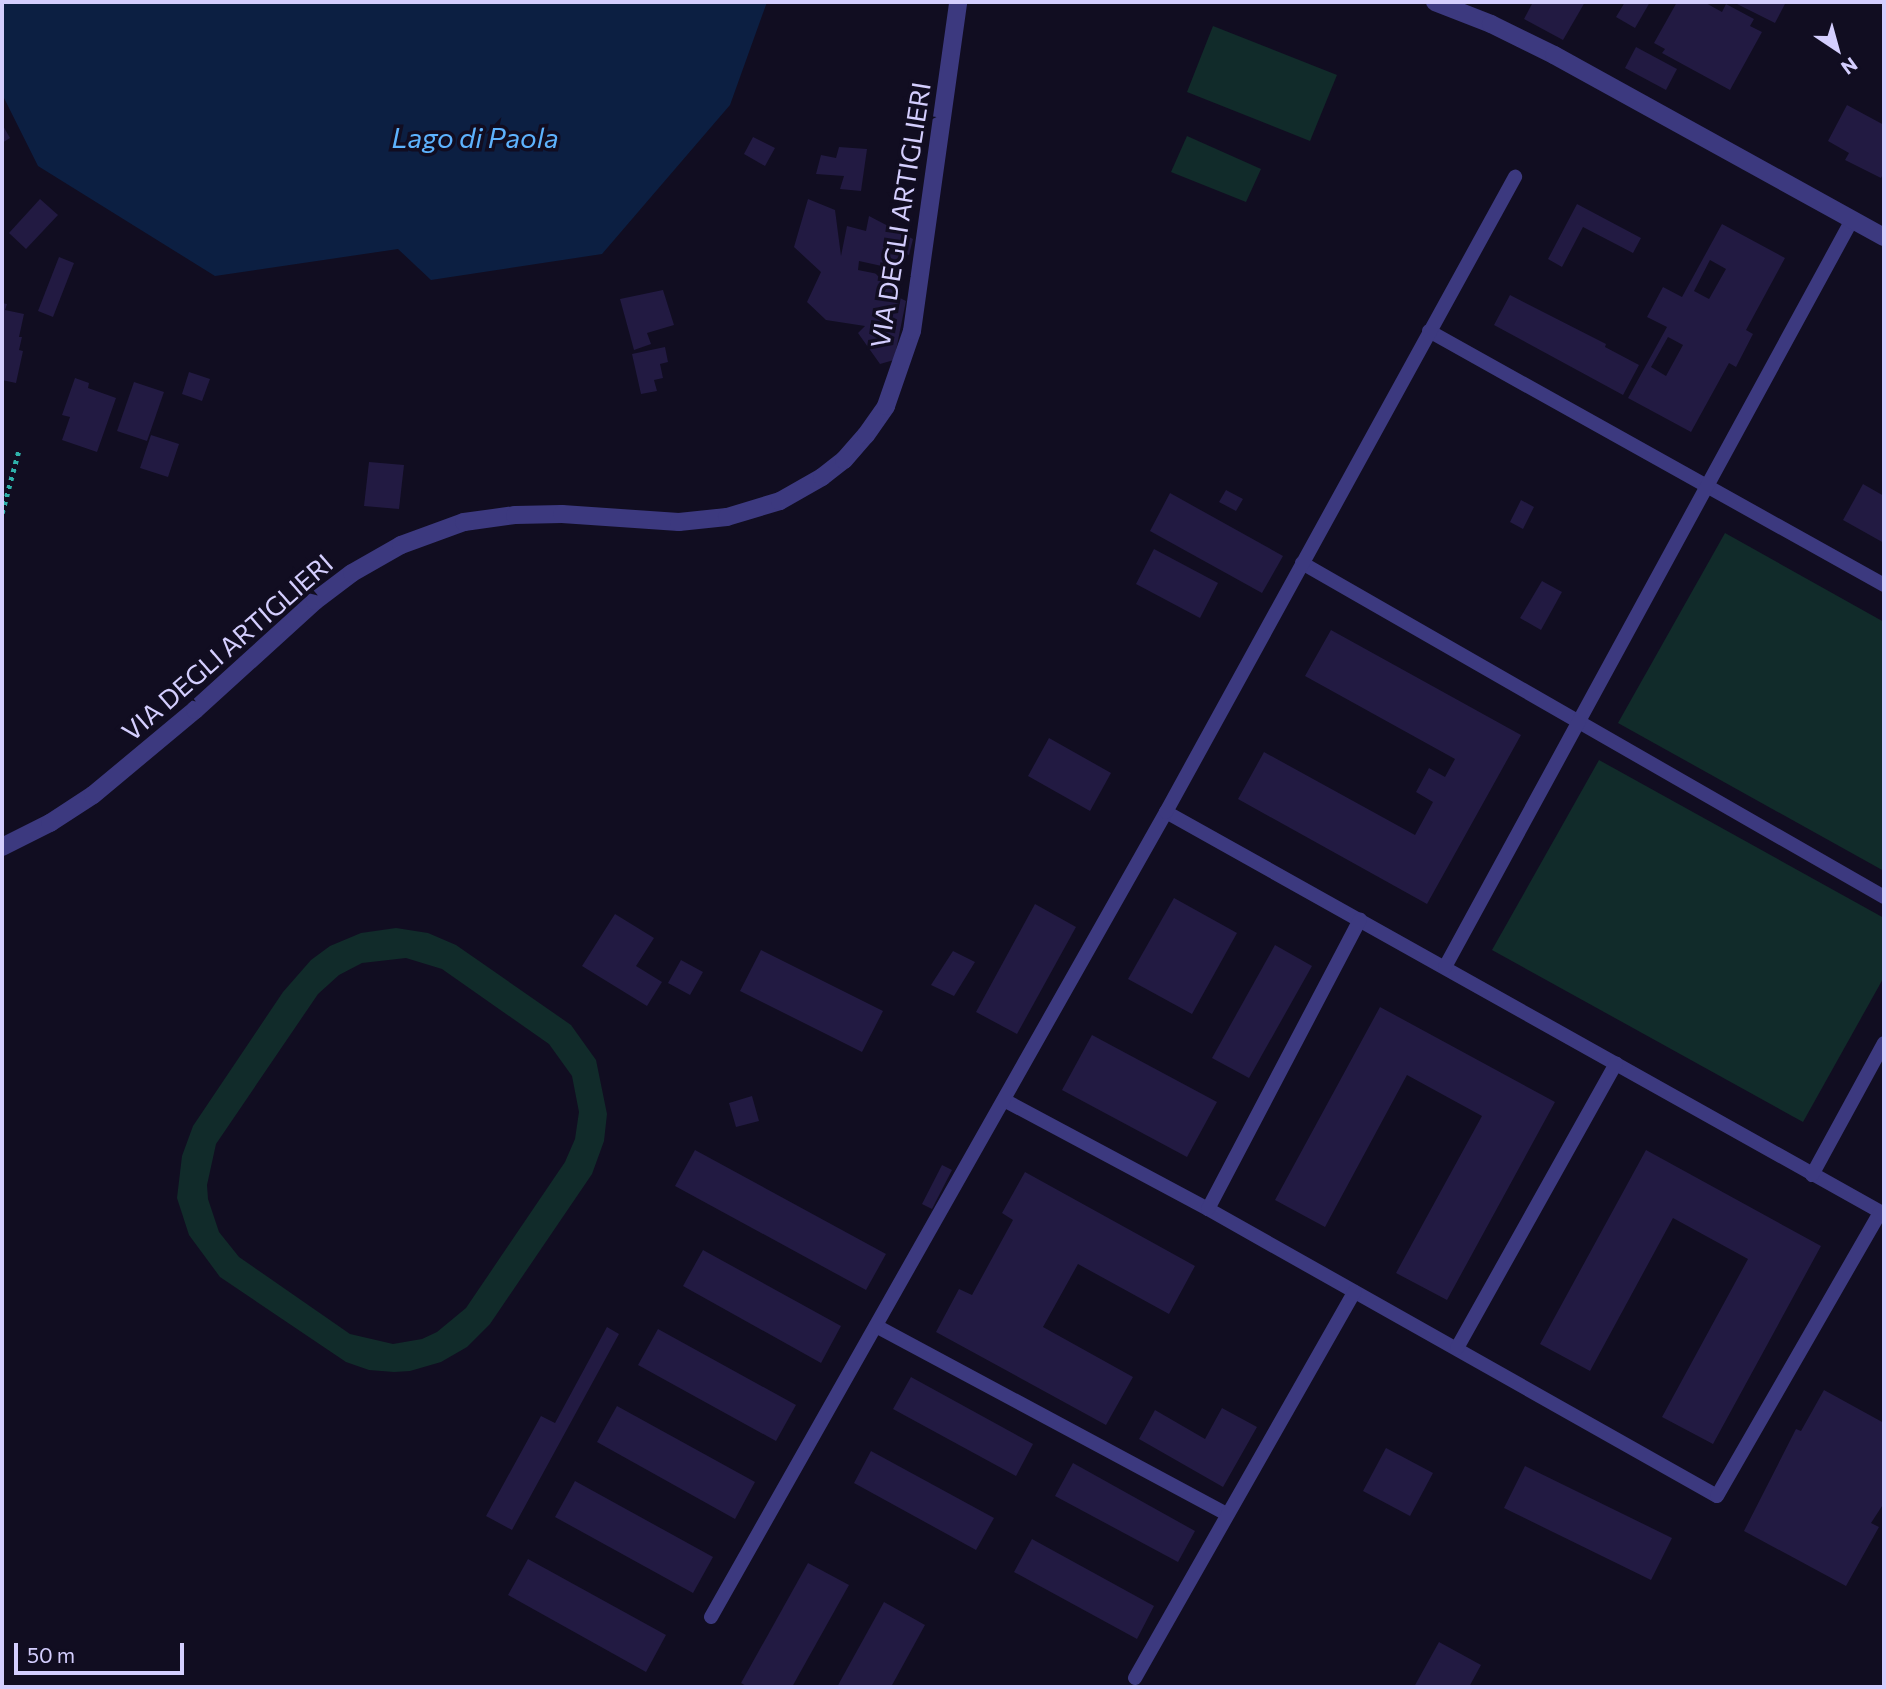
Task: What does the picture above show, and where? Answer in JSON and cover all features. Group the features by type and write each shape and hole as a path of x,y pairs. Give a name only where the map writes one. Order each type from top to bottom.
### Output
{"street":[{"name":"VIA DEGLI ARTIGLIERI","path":"2,847 56,820 93,795 195,710 321,596 352,573 401,545 464,522 514,515 562,514 679,522 727,517 780,501 822,477 844,460 881,415 897,381 911,338 958,2"},
{"path":"1435,2 1491,24 1554,55 1884,237"}],"lane":[{"path":"711,1617 1166,812 1515,177"},
{"path":"1445,967 1852,220"},
{"path":"1429,331 1884,585"},
{"path":"1302,564 1884,897"},
{"path":"1004,1100 1208,1209 1717,1496 1882,1213 1166,812"},
{"path":"1208,1209 1360,920"},
{"path":"1812,1175 1884,1043"},
{"path":"1457,1348 1616,1063"},
{"path":"1135,1678 1354,1292"},
{"path":"876,1326 1226,1514"}],"path":[{"path":"2,513 19,449"}],"green space":[{"path":"1213,26 1337,75 1310,141 1187,92"},
{"path":"1187,136 1261,169 1246,202 1171,172"},
{"path":"1725,533 1884,622 1884,871 1618,723"},
{"path":"1599,760 1884,918 1884,977 1803,1122 1492,950"},
{"path":"396,928 428,933 456,945 571,1025 596,1060 607,1114 604,1141 592,1174 490,1324 467,1347 441,1362 410,1371 369,1370 346,1362 220,1277 189,1235 177,1198 182,1156 193,1126 283,992 311,960 330,946 361,933","holes":["406,958 442,969 549,1044 572,1076 579,1112 575,1139 565,1162 466,1308 437,1332 422,1339 393,1344 350,1334 239,1257 219,1232 208,1199 207,1185 216,1144 318,994 339,975 362,963"]}],"water":[{"name":"Lago di Paola","path":"2,2 767,2 730,105 602,254 431,280 398,249 215,276 38,166 2,94"}],"building":[{"path":"1533,2 1585,2 1563,40 1524,19"},
{"path":"1625,2 1650,2 1635,28 1616,17"},
{"path":"1677,2 1704,2 1722,12 1726,4 1754,19 1750,26 1762,32 1730,90 1662,53 1665,49 1654,43"},
{"path":"1733,2 1786,2 1775,23"},
{"path":"1636,47 1677,69 1666,90 1625,68"},
{"path":"1847,105 1884,125 1884,172 1881,178 1845,160 1849,153 1828,141"},
{"path":"2,124 10,138 2,143"},
{"path":"753,137 775,148 765,166 744,154"},
{"path":"839,147 867,149 861,191 840,189 844,176 816,174 821,155 836,158"},
{"path":"40,199 58,215 26,249 9,233"},
{"path":"808,199 835,210 841,256 847,226 866,231 869,216 913,239 909,255 903,253 900,270 859,261 858,270 898,278 894,295 906,301 894,360 880,364 858,333 865,326 826,320 807,302 821,272 794,247"},
{"path":"1577,204 1641,238 1633,253 1583,227 1562,267 1548,259"},
{"path":"1722,224 1785,258 1746,330 1753,334 1736,367 1729,363 1691,432 1628,398 1667,327 1647,317 1663,287 1682,297","holes":["1710,260 1726,269 1709,299 1694,291","1668,337 1683,345 1666,376 1651,367"]},
{"path":"59,257 74,263 53,317 38,311"},
{"path":"663,290 674,325 647,333 651,344 634,350 620,299"},
{"path":"1510,295 1606,344 1605,347 1639,365 1623,395 1494,325"},
{"path":"2,303 7,304 5,310 24,314 19,337 22,337 19,350 23,351 16,383 2,380"},
{"path":"665,347 668,362 660,364 663,378 654,380 657,391 641,394 632,354"},
{"path":"189,372 210,379 202,401 182,394"},
{"path":"75,378 89,383 88,388 116,398 97,452 62,440 70,417 62,415"},
{"path":"134,382 164,392 147,441 117,431"},
{"path":"151,435 179,444 168,477 140,468"},
{"path":"369,462 404,465 399,509 364,506"},
{"path":"1863,484 1884,496 1884,543 1843,520"},
{"path":"1226,490 1243,499 1236,511 1219,502"},
{"path":"1170,493 1283,556 1262,593 1150,531"},
{"path":"1521,500 1534,507 1523,529 1510,522"},
{"path":"1154,549 1218,583 1200,618 1136,584"},
{"path":"1542,581 1562,592 1541,630 1520,618"},
{"path":"1331,630 1521,735 1427,904 1238,799 1264,752 1415,835 1433,802 1416,792 1429,768 1445,777 1455,759 1305,676"},
{"path":"1049,738 1111,773 1090,811 1028,776"},
{"path":"1174,898 1237,933 1192,1014 1128,979"},
{"path":"1035,904 1076,927 1017,1034 976,1012"},
{"path":"615,914 654,938 636,966 662,982 647,1006 582,966"},
{"path":"1275,945 1312,966 1249,1078 1212,1058"},
{"path":"761,950 883,1011 862,1052 740,991"},
{"path":"953,951 975,962 954,996 931,985"},
{"path":"681,960 703,972 690,995 668,983"},
{"path":"1380,1007 1555,1102 1447,1300 1396,1273 1482,1116 1407,1075 1325,1227 1275,1200"},
{"path":"1092,1035 1217,1102 1187,1157 1062,1090"},
{"path":"752,1096 759,1121 736,1127 729,1103"},
{"path":"695,1150 886,1254 866,1290 675,1186"},
{"path":"1646,1150 1821,1246 1713,1444 1662,1417 1748,1259 1673,1218 1590,1371 1540,1344"},
{"path":"942,1165 952,1170 932,1209 922,1204"},
{"path":"1025,1172 1195,1266 1169,1314 1078,1264 1043,1327 1133,1377 1106,1425 936,1332 959,1289 972,1295 1013,1220 1002,1213"},
{"path":"703,1250 841,1326 821,1363 683,1286"},
{"path":"607,1327 619,1334 512,1530 486,1516 541,1416 555,1423"},
{"path":"658,1329 796,1405 776,1441 638,1365"},
{"path":"911,1377 1033,1444 1016,1476 893,1409"},
{"path":"1824,1390 1884,1423 1884,1503 1871,1523 1879,1527 1846,1586 1744,1531 1796,1429 1801,1431"},
{"path":"617,1406 755,1482 735,1519 597,1442"},
{"path":"1222,1408 1257,1427 1223,1487 1139,1439 1155,1410 1205,1439"},
{"path":"1386,1448 1433,1473 1410,1516 1363,1491"},
{"path":"871,1451 994,1518 976,1550 854,1483"},
{"path":"1073,1463 1195,1531 1178,1562 1055,1496"},
{"path":"1525,1466 1672,1538 1651,1580 1504,1508"},
{"path":"575,1481 713,1557 693,1593 555,1517"},
{"path":"1032,1539 1154,1606 1137,1639 1014,1572"},
{"path":"528,1559 666,1635 646,1672 508,1595"},
{"path":"808,1563 849,1585 792,1687 748,1687 741,1683"},
{"path":"884,1602 925,1625 891,1687 837,1687"},
{"path":"1439,1642 1481,1665 1469,1687 1414,1687"}]}
